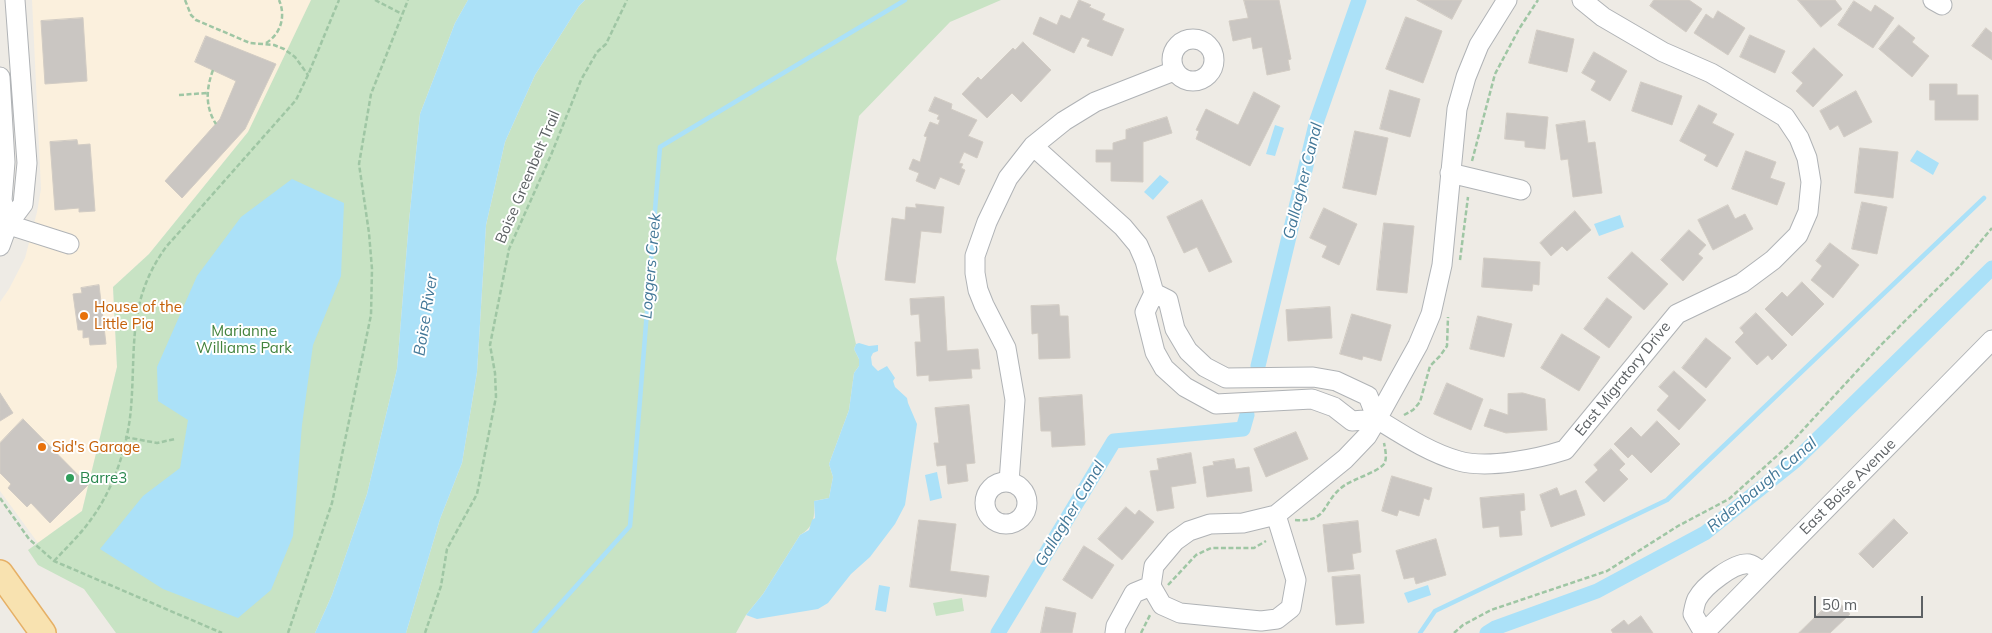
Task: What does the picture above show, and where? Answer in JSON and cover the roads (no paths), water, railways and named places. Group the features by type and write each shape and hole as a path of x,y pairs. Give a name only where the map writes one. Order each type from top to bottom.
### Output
{"main road":[{"path":"0,573 43,633"}],"street":[{"path":"4,223 23,204 27,163 15,0"},
{"path":"1284,518 1296,580 1291,608 1277,618 1261,621 1180,613 1162,605 1154,566 1176,541 1189,531 1210,524 1243,523 1284,518 1345,460 1367,436 1378,419 1421,337 1436,298 1442,265 1454,126 1466,76 1487,30 1507,0"},
{"name":"East Migratory Drive","path":"1378,419 1440,454 1461,462 1487,464 1538,459 1565,450 1677,314 1742,283 1773,260 1798,235 1808,212 1811,182 1807,158 1799,138 1785,118 1711,73 1663,52 1603,17 1582,0"},
{"path":"1009,482 1015,400 1006,348 984,305 978,290 975,273 975,256 987,222 1008,178 1033,146 1064,121 1095,102 1174,71"},
{"path":"0,77 5,162 2,200 4,223 0,246"},
{"path":"1033,146 1124,226 1138,245 1146,261 1154,293 1145,312 1155,352 1164,368 1185,387 1216,404 1312,399 1334,407 1352,421 1378,419"},
{"path":"1450,173 1520,190"},
{"path":"4,223 70,244"},
{"path":"1154,293 1168,300 1174,330 1188,351 1205,367 1226,378 1313,377 1336,381 1368,396 1378,419"},
{"name":"East Boise Avenue","path":"1704,633 1992,340"},
{"path":"1704,633 1693,614 1696,600 1700,594 1720,576 1740,565 1753,565 1763,573"},
{"path":"1115,633 1116,626 1134,593 1159,586"}],"water":[{"name":"Boise River","path":"468,0 585,0 579,6 535,75 505,142 486,225 477,372 462,463 440,519 406,633 315,633 332,595 367,494 397,369 420,114 455,23"},
{"path":"1275,125 1284,128 1275,156 1266,154"},
{"path":"1917,150 1939,163 1933,175 1910,161"},
{"path":"1160,175 1169,182 1153,200 1144,192"},
{"path":"292,179 344,203 341,276 313,345 302,425 293,536 271,590 238,618 163,589 100,549 143,496 180,468 188,420 158,401 157,367 197,276 241,217"},
{"path":"1620,215 1624,227 1599,236 1594,224"},
{"path":"856,344 869,346 878,345 878,351 873,353 871,357 872,365 878,371 887,366 895,378 893,381 895,387 907,398 917,424 905,505 895,524 870,557 851,574 828,603 818,609 757,619 746,615 763,594 800,535 809,530 812,520 815,518 814,501 829,498 833,477 829,464 849,410 854,373 859,366 859,359 854,349"},
{"path":"937,472 942,498 930,501 925,475"},
{"path":"879,585 890,587 886,612 875,610"},
{"path":"1428,585 1431,595 1408,603 1404,593"}],"waterway":[{"name":"Loggers Creek","path":"534,633 630,526 660,147 905,0"},
{"name":"Gallagher Canal","path":"1258,366 1317,120 1359,0"},
{"path":"1420,633 1435,611 1667,500 1984,198"},
{"name":"Ridenbaugh Canal","path":"1487,633 1495,628 1597,591 1705,533 1795,461 1992,268"},
{"name":"Gallagher Canal","path":"998,633 1114,441 1243,429 1247,415"}],"place":[{"name":"House of the Little Pig","path":"84,316"},
{"name":"Sid's Garage","path":"42,447"},
{"name":"Barre3","path":"70,478"}],"park label":[{"name":"Marianne Williams Park","path":"244,340"}]}
